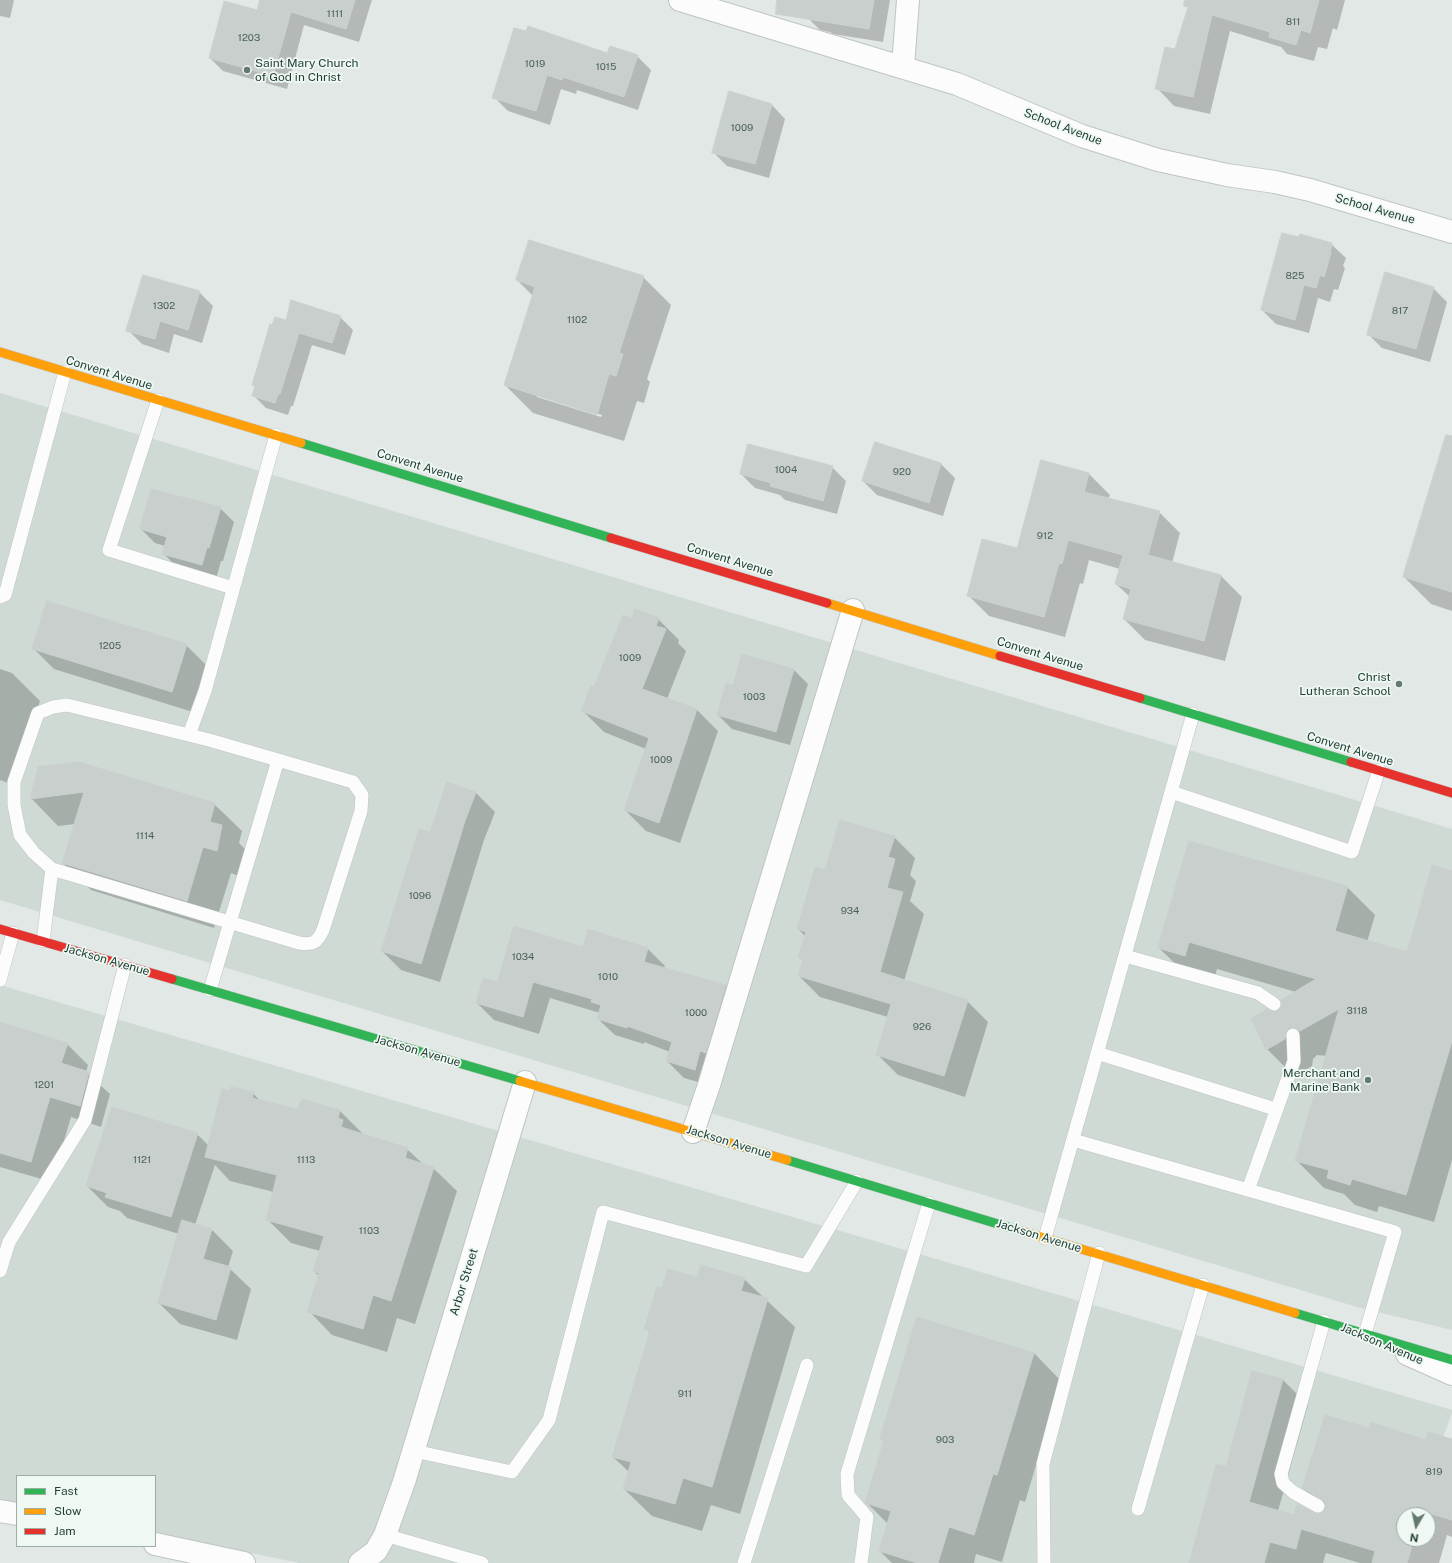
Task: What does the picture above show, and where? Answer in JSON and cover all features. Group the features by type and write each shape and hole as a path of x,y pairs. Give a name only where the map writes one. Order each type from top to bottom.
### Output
{"street":[{"name":"School Avenue","path":"680,0 957,84 1082,136 1158,160 1227,175 1275,182 1310,190 1452,232"},
{"path":"903,67 908,0"},
{"name":"Convent Avenue","path":"0,352 1452,793"},
{"path":"694,1132 853,610"},
{"name":"Jackson Avenue","path":"0,929 694,1132 1324,1321 1362,1333 1452,1374"},
{"name":"Arbor Street","path":"360,1563 376,1551 385,1536 404,1482 525,1082"},
{"path":"1362,1333 1452,1360"},
{"path":"0,1511 16,1514"},
{"path":"156,1544 244,1563"}],"lane":[{"path":"0,596 4,595 65,372"},
{"path":"158,400 109,550 233,588"},
{"path":"189,735 205,691 276,435"},
{"path":"67,705 189,735 278,760 352,782 362,795 361,811 319,939 309,944 299,943 52,869 34,853 20,835 14,805 14,782 38,714 53,706 67,705"},
{"path":"1045,1238 1193,714"},
{"path":"210,990 278,760"},
{"path":"1171,792 1352,852 1378,770"},
{"path":"43,941 52,869"},
{"path":"0,980 14,933"},
{"path":"1125,956 1258,993 1274,1004"},
{"path":"0,1271 9,1242 85,1120 125,965"},
{"path":"1248,1190 1275,1109 1294,1061 1293,1035"},
{"path":"1097,1053 1275,1109"},
{"path":"1072,1140 1395,1232 1362,1333"},
{"path":"414,1451 512,1472 549,1420 603,1212 806,1266 857,1181"},
{"path":"861,1563 867,1517 848,1495 846,1474 929,1202"},
{"path":"1044,1563 1043,1464 1099,1253"},
{"path":"1138,1509 1203,1285"},
{"path":"1318,1506 1293,1492 1283,1483 1280,1474 1324,1321"},
{"path":"744,1563 807,1365"},
{"path":"385,1536 482,1563"}],"shaded area":[{"path":"0,393 1452,829 1452,1330 1357,1307 0,900"},
{"path":"0,985 1452,1410 1417,1507 1396,1507 1396,1547 1401,1547 1396,1563 299,1563 156,1533 156,1475 16,1475 16,1505 0,1502"}],"building":[{"path":"260,0 355,0 346,29 291,12 273,76 209,58 224,1 257,10"},
{"path":"777,0 874,0 869,29 776,14"},
{"path":"1185,0 1319,0 1310,33 1301,30 1296,45 1269,37 1270,32 1212,15 1193,97 1155,89 1165,47 1175,49 1188,7 1184,6"},
{"path":"528,26 607,53 610,46 638,55 624,97 563,77 562,80 547,75 536,111 492,98 514,28 526,31"},
{"path":"729,91 772,104 755,164 712,153"},
{"path":"1282,233 1299,237 1300,234 1332,243 1331,253 1324,277 1320,275 1316,288 1304,285 1295,320 1261,310"},
{"path":"529,240 644,276 619,353 623,354 616,376 609,374 597,415 504,385 535,287 516,280"},
{"path":"1385,272 1434,287 1416,349 1367,335"},
{"path":"143,275 200,291 188,330 160,321 155,339 126,331"},
{"path":"291,300 341,316 332,343 299,333 280,394 278,394 275,403 252,396 255,386 252,385 270,324 272,325 275,317 286,320"},
{"path":"1446,435 1452,436 1452,592 1403,577"},
{"path":"875,442 941,463 929,503 862,481"},
{"path":"748,444 833,466 823,501 770,486 771,483 740,474"},
{"path":"1041,460 1089,473 1084,492 1160,511 1148,555 1221,575 1204,641 1123,619 1131,589 1115,584 1123,555 1068,540 1062,564 1059,563 1044,617 967,596 982,539 1017,548"},
{"path":"151,489 221,507 209,548 207,547 202,565 162,554 167,537 140,529"},
{"path":"47,601 187,644 172,692 32,649"},
{"path":"635,609 659,618 656,626 666,629 642,689 697,709 659,823 624,810 649,738 581,711 591,686 594,687 623,615 632,618"},
{"path":"742,654 794,669 776,732 717,715 726,683 733,685"},
{"path":"79,762 215,803 210,822 222,825 217,851 203,847 187,901 62,863 84,792 30,799 38,767"},
{"path":"447,782 476,792 465,821 421,964 381,951 419,829 430,832"},
{"path":"840,820 895,836 888,857 895,859 887,888 903,892 880,972 968,1000 944,1076 876,1055 891,1004 798,976 803,959 798,957 806,932 797,929 815,867 825,869"},
{"path":"1189,841 1348,886 1335,931 1407,952 1432,865 1452,871 1452,1041 1406,1195 1352,1179 1350,1185 1327,1178 1329,1170 1295,1161 1339,1009 1300,1031 1296,1028 1289,1028 1286,1032 1285,1039 1266,1050 1251,1019 1267,1009 1273,1012 1278,1011 1282,1005 1281,1000 1316,979 1189,942 1185,956 1158,948"},
{"path":"514,926 583,947 588,929 648,948 644,962 726,985 706,1053 700,1051 695,1070 666,1061 672,1042 627,1026 627,1028 597,1019 601,1005 591,1002 592,999 533,982 523,1017 476,1003 483,978 497,982"},
{"path":"0,1022 68,1043 61,1063 89,1072 80,1106 50,1097 31,1162 0,1153"},
{"path":"231,1087 254,1092 252,1098 297,1109 302,1099 340,1110 338,1118 343,1120 341,1127 408,1148 405,1158 434,1167 391,1301 373,1295 363,1329 307,1312 319,1273 313,1271 324,1236 266,1220 277,1175 205,1157 222,1089 230,1091"},
{"path":"112,1107 198,1133 171,1217 105,1197 107,1193 86,1186"},
{"path":"182,1220 212,1229 203,1259 231,1267 216,1320 158,1303"},
{"path":"701,1265 745,1278 741,1291 768,1298 712,1487 683,1478 675,1504 623,1489 631,1462 612,1457 650,1331 644,1329 657,1287 662,1288 668,1269 697,1277"},
{"path":"917,1317 1034,1353 997,1475 993,1474 974,1535 949,1527 938,1563 917,1563 879,1551 891,1511 865,1503 884,1440 880,1439"},
{"path":"1252,1371 1283,1379 1249,1502 1294,1515 1297,1504 1318,1514 1325,1510 1325,1502 1302,1488 1325,1415 1369,1428 1371,1422 1426,1440 1428,1432 1452,1439 1452,1520 1436,1515 1436,1507 1396,1507 1396,1547 1412,1547 1407,1563 1372,1563 1375,1551 1301,1529 1296,1549 1270,1542 1264,1563 1189,1563 1216,1464 1226,1466"}],"traffic: fast":[{"path":"301,443 611,538"},
{"path":"1140,698 1351,762"},
{"path":"172,979 520,1081"},
{"path":"787,1160 1021,1231"},
{"path":"1295,1313 1452,1360"}],"traffic: slow":[{"path":"0,352 301,443"},
{"path":"827,603 1000,656"},
{"path":"520,1081 787,1160"},
{"path":"1021,1231 1295,1313"}],"traffic: jam":[{"path":"611,538 827,603"},
{"path":"1000,656 1140,698"},
{"path":"1351,762 1452,793"},
{"path":"0,929 172,979"}],"place":[{"name":"Saint Mary Church of God in Christ","path":"247,70"},
{"name":"Christ Lutheran School","path":"1399,684"},
{"name":"Merchant and Marine Bank","path":"1368,1080"}]}
